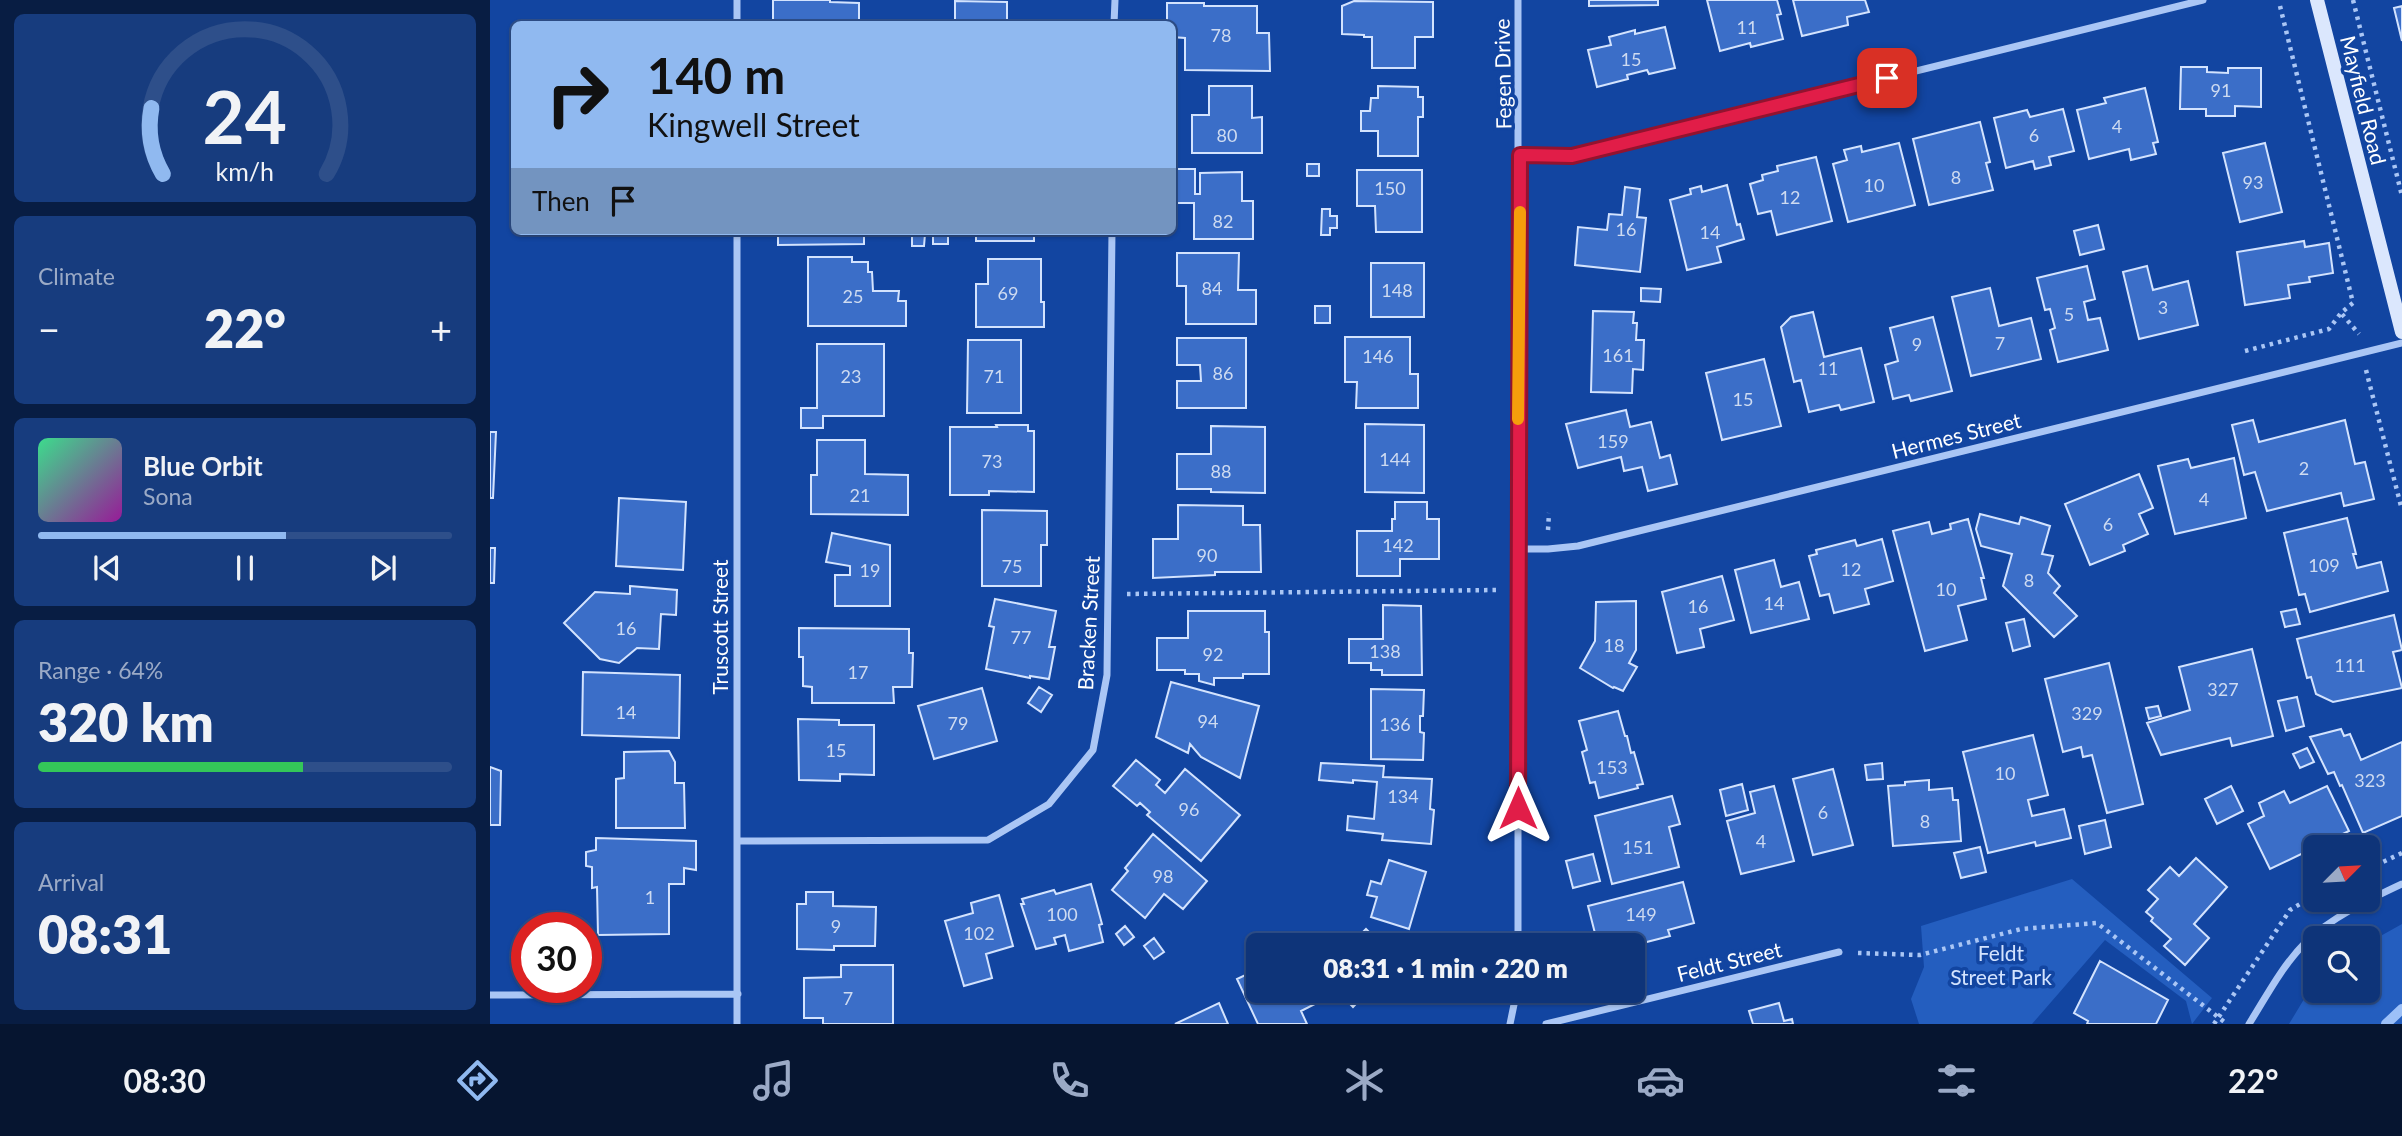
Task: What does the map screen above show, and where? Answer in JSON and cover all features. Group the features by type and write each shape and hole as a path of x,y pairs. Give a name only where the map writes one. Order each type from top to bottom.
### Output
{"street":[{"path":"737,0 737,21"},
{"path":"1114,21 1115,0"},
{"name":"Fegen Drive","path":"1518,0 1518,933"},
{"path":"1520,155 1572,156 2203,0"},
{"name":"Mayfield Road","path":"2317,0 2402,332"},
{"name":"Truscott Street","path":"737,235 737,1024"},
{"name":"Bracken Street","path":"737,841 988,840 1049,804 1093,750 1107,675 1112,235"},
{"name":"Hermes Street","path":"1518,549 1548,550 1578,545 2402,343"},
{"path":"2249,1024 2287,964 2306,942 2337,919 2402,884"},
{"name":"Feldt Street","path":"1546,1024 1839,952"},
{"path":"490,995 737,994"},
{"path":"1510,1024 1514,1003"}],"path":[{"path":"2353,0 2402,196"},
{"path":"2245,351 2329,329 2353,303 2280,6"},
{"path":"2342,313 2359,331"},
{"path":"2367,372 2402,510"},
{"path":"1135,594 1502,590"},
{"path":"2380,863 2402,853"},
{"path":"2214,1024 2290,910 2303,902"},
{"path":"1839,952 1920,955 2021,929 2097,923 2227,1024"}],"green space":[{"name":"Feldt Street Park","path":"2072,879 2212,998 2192,1024 2186,1001 2105,940 2032,1024 1919,1024 1911,999 1924,967 1921,926"},
{"path":"2402,924 2402,1024 2289,1024 2303,1001 2303,1003 2380,1003 2380,936"}],"building":[{"path":"773,0 859,3 859,21 773,20"},
{"path":"1589,0 1658,0 1658,5 1589,6"},
{"path":"1707,0 1777,0 1781,14 1777,15 1783,39 1751,47 1750,43 1720,51"},
{"path":"1793,0 1865,0 1869,12 1847,17 1848,25 1802,36"},
{"path":"955,1 1007,2 1007,21 955,21"},
{"path":"1354,1 1433,2 1433,37 1415,37 1415,68 1372,68 1372,37 1342,34 1342,6"},
{"path":"1167,3 1257,6 1257,33 1269,33 1270,71 1185,70 1185,38 1176,37 1176,21 1167,21"},
{"path":"2402,6 2402,41 2394,8"},
{"path":"1665,27 1675,68 1649,74 1647,70 1627,75 1628,79 1597,87 1588,50 1611,45 1609,37 1635,30 1635,34"},
{"path":"2181,67 2207,67 2207,72 2228,73 2228,68 2261,68 2261,107 2235,106 2235,116 2206,116 2206,109 2180,109"},
{"path":"1209,86 1252,86 1252,118 1262,117 1262,153 1192,153 1192,115 1209,115"},
{"path":"1378,86 1418,87 1418,97 1423,97 1423,117 1418,117 1418,156 1378,156 1378,131 1361,131 1361,111 1370,111 1371,98 1378,98"},
{"path":"2145,88 2158,142 2153,143 2156,154 2131,160 2129,149 2089,159 2077,110 2106,103 2104,98"},
{"path":"2063,109 2074,151 2049,157 2051,165 2035,169 2033,161 2006,168 1994,118 2027,110 2030,117"},
{"path":"1980,122 1990,162 1986,163 1993,190 1929,205 1913,139"},
{"path":"1899,143 1915,205 1848,222 1833,164 1847,160 1844,150 1861,146 1862,152"},
{"path":"2265,143 2282,212 2240,222 2223,153"},
{"path":"1816,157 1832,221 1777,235 1771,211 1758,214 1750,184 1763,180 1762,175 1778,171 1777,166"},
{"path":"1307,164 1319,164 1319,176 1307,176"},
{"path":"1176,169 1195,169 1195,194 1200,194 1200,173 1242,172 1242,201 1253,201 1253,239 1194,239 1194,203 1176,203"},
{"path":"1357,170 1422,170 1422,232 1376,232 1375,206 1357,206"},
{"path":"1727,185 1737,225 1740,224 1744,239 1717,247 1721,262 1687,270 1670,200 1691,194 1690,189 1701,186 1702,192"},
{"path":"1625,187 1640,189 1637,217 1646,218 1640,272 1575,265 1578,227 1607,230 1609,214 1622,215"},
{"path":"1322,209 1330,209 1330,216 1337,216 1337,228 1330,228 1330,235 1321,235"},
{"path":"2098,225 2104,249 2080,255 2074,231"},
{"path":"778,235 864,235 864,244 778,245"},
{"path":"912,235 925,235 924,246 912,246"},
{"path":"933,235 948,235 948,244 933,244"},
{"path":"976,235 1034,235 1034,241 976,241"},
{"path":"2304,241 2305,247 2329,243 2333,273 2309,277 2310,282 2288,285 2290,298 2245,305 2237,252"},
{"path":"1177,253 1239,253 1238,290 1256,290 1256,324 1186,324 1186,286 1177,286"},
{"path":"808,257 852,257 852,262 868,262 868,272 872,272 873,291 899,291 898,301 906,301 906,326 808,326"},
{"path":"988,259 1041,259 1044,327 976,327 976,284 988,284"},
{"path":"1371,263 1424,263 1424,317 1371,317"},
{"path":"2087,266 2095,299 2084,302 2088,320 2100,318 2108,350 2058,362 2050,330 2055,328 2050,309 2045,310 2037,278"},
{"path":"2147,266 2153,290 2188,281 2198,325 2139,339 2123,272"},
{"path":"1641,288 1661,289 1660,302 1641,301"},
{"path":"1990,288 1999,326 2031,318 2041,359 1971,376 1952,297"},
{"path":"1315,306 1330,306 1330,323 1315,323"},
{"path":"1593,311 1634,312 1633,323 1637,323 1636,340 1644,340 1643,370 1633,369 1632,393 1591,392"},
{"path":"1813,312 1824,357 1861,348 1874,402 1841,410 1839,405 1809,412 1801,380 1794,382 1781,327 1791,317"},
{"path":"1933,317 1952,391 1911,401 1909,395 1893,399 1885,365 1898,361 1890,328"},
{"path":"1345,337 1410,337 1410,374 1418,374 1418,408 1356,408 1357,382 1345,382"},
{"path":"1177,338 1246,338 1246,408 1177,408 1177,381 1201,381 1200,365 1177,365"},
{"path":"968,340 1021,340 1021,413 967,413"},
{"path":"817,344 884,344 884,416 823,416 823,428 801,428 801,408 817,408"},
{"path":"1764,359 1781,426 1722,440 1706,373"},
{"path":"1626,410 1630,427 1651,422 1660,458 1670,455 1677,484 1648,491 1642,467 1624,471 1621,457 1578,468 1566,424"},
{"path":"2253,420 2259,442 2345,420 2355,464 2365,462 2374,499 2344,506 2341,493 2267,511 2255,472 2244,475 2232,425"},
{"path":"1365,424 1424,425 1424,493 1365,492"},
{"path":"996,425 1028,425 1028,431 1034,431 1034,492 989,491 989,495 950,495 950,427 997,427"},
{"path":"1211,426 1265,427 1265,493 1177,489 1177,454 1211,454"},
{"path":"490,432 496,432 493,498 490,498"},
{"path":"817,440 865,440 865,474 908,475 908,515 811,514 811,475 817,475"},
{"path":"2234,458 2246,518 2175,534 2158,466 2188,459 2191,468"},
{"path":"2139,474 2153,508 2139,514 2148,534 2123,545 2125,551 2090,565 2065,504"},
{"path":"619,498 686,502 683,570 616,566"},
{"path":"1395,502 1427,502 1427,519 1439,519 1439,559 1400,559 1400,576 1357,576 1357,531 1392,531"},
{"path":"1178,505 1243,506 1243,525 1260,525 1261,572 1215,572 1215,575 1153,578 1153,539 1178,539"},
{"path":"982,510 1047,511 1047,545 1041,545 1041,586 982,586"},
{"path":"1980,514 2019,524 2021,517 2050,526 2042,554 2053,556 2048,573 2060,586 2054,593 2077,616 2054,637 2003,586 2012,554 1981,546 1976,529"},
{"path":"2347,518 2357,568 2381,562 2388,591 2310,612 2305,594 2299,595 2284,533"},
{"path":"1968,519 1984,578 1981,578 1986,599 1958,606 1967,640 1925,651 1893,531 1929,522 1932,534 1951,529 1950,524"},
{"path":"832,533 890,545 890,606 835,606 835,575 850,575 850,566 826,562"},
{"path":"1882,539 1893,581 1865,589 1869,604 1834,613 1829,594 1820,596 1809,556 1817,554 1816,550 1855,540 1857,546"},
{"path":"490,548 495,548 494,583 490,583"},
{"path":"1774,560 1781,587 1799,582 1809,619 1751,633 1735,570"},
{"path":"1722,576 1734,620 1700,629 1704,647 1677,653 1662,592"},
{"path":"630,586 677,590 676,615 661,614 659,649 637,648 619,663 600,659 564,623 595,592 630,594"},
{"path":"995,599 1056,611 1049,647 1055,647 1049,679 986,669 994,627 989,626"},
{"path":"1636,601 1636,650 1629,663 1637,667 1623,691 1580,668 1595,641 1596,602"},
{"path":"1383,605 1421,606 1422,675 1382,675 1382,670 1371,670 1371,663 1349,663 1349,639 1383,639"},
{"path":"2296,609 2300,624 2285,627 2281,612"},
{"path":"1188,611 1265,611 1265,632 1269,632 1269,674 1243,674 1243,678 1214,678 1214,685 1199,681 1199,674 1185,674 1185,670 1157,670 1157,638 1188,638"},
{"path":"2394,615 2402,650 2393,652 2402,688 2333,702 2316,694 2311,677 2307,678 2297,639"},
{"path":"2024,619 2030,646 2013,651 2006,623"},
{"path":"799,628 909,629 909,653 913,653 912,687 893,687 894,703 812,703 812,687 803,686"},
{"path":"2252,649 2273,736 2232,746 2230,738 2161,755 2147,723 2190,710 2179,667"},
{"path":"2109,663 2143,804 2107,813 2092,755 2083,757 2081,747 2063,752 2045,679"},
{"path":"583,672 680,675 679,738 582,735"},
{"path":"1171,682 1259,706 1240,778 1201,757 1190,744 1188,753 1156,737"},
{"path":"1039,687 1052,695 1041,712 1028,703"},
{"path":"982,688 997,741 934,759 918,706"},
{"path":"1371,689 1424,690 1423,716 1420,716 1420,732 1424,733 1423,760 1371,759"},
{"path":"2297,697 2304,726 2286,731 2278,701"},
{"path":"2158,706 2161,716 2149,719 2146,708"},
{"path":"1618,711 1643,784 1637,785 1638,788 1599,798 1595,782 1590,783 1582,752 1587,750 1579,721"},
{"path":"798,719 839,720 839,725 874,725 874,775 840,774 840,781 799,780"},
{"path":"2341,729 2344,736 2350,734 2361,760 2402,742 2402,816 2363,833 2342,785 2340,786 2334,772 2328,774 2310,737"},
{"path":"2033,735 2048,795 2028,800 2032,816 2064,809 2071,838 2036,846 2035,842 1988,853 1963,752"},
{"path":"2307,748 2314,762 2300,768 2293,754"},
{"path":"669,751 675,762 675,783 684,783 685,828 616,828 616,779 624,778 624,752"},
{"path":"1136,760 1160,780 1156,785 1165,793 1185,769 1240,815 1201,861 1147,815 1150,812 1140,803 1137,806 1113,786"},
{"path":"1321,763 1384,766 1383,777 1432,779 1430,809 1434,810 1431,844 1382,840 1383,834 1347,830 1348,816 1374,819 1377,782 1319,780"},
{"path":"1882,763 1883,779 1867,780 1865,765"},
{"path":"490,767 501,771 500,825 490,825"},
{"path":"1833,769 1853,845 1813,855 1793,779"},
{"path":"1929,780 1929,790 1952,788 1953,800 1958,800 1961,841 1893,846 1888,786"},
{"path":"1742,784 1748,810 1726,816 1720,790"},
{"path":"1774,786 1794,861 1741,874 1727,821 1755,813 1750,792"},
{"path":"2231,786 2243,811 2217,824 2205,799"},
{"path":"2327,786 2349,831 2341,835 2303,835 2303,853 2270,869 2248,824 2264,816 2259,803 2284,791 2290,803"},
{"path":"1672,796 1680,824 1669,827 1679,867 1612,884 1595,816"},
{"path":"2105,820 2111,847 2085,854 2079,826"},
{"path":"1153,834 1207,881 1183,909 1164,894 1145,918 1112,890 1128,871 1125,868"},
{"path":"596,838 696,841 696,870 684,868 684,884 669,884 669,934 602,935 602,912 598,912 597,887 592,888 592,867 586,866 586,852 596,850"},
{"path":"1980,847 1986,872 1961,878 1954,853"},
{"path":"1593,854 1600,881 1573,888 1566,861"},
{"path":"2196,858 2227,887 2194,924 2209,938 2185,965 2164,946 2171,939 2151,921 2153,918 2146,912 2158,899 2148,890 2170,867 2179,876"},
{"path":"1389,860 1426,872 1409,929 1371,917 1377,897 1367,895 1371,881 1381,884"},
{"path":"1683,882 1694,923 1668,930 1670,936 1645,942 1645,933 1595,933 1588,906"},
{"path":"1091,884 1102,924 1099,925 1103,942 1069,951 1065,935 1054,938 1056,944 1036,949 1021,904 1024,904 1022,899 1054,890 1056,894"},
{"path":"806,892 833,892 833,906 876,907 875,946 834,946 834,950 797,949 797,904 806,904"},
{"path":"999,895 1013,946 986,954 992,978 964,986 945,921 973,913 971,903"},
{"path":"1125,926 1134,937 1124,945 1116,934"},
{"path":"1154,938 1164,952 1154,959 1144,946"},
{"path":"2100,961 2168,1000 2156,1024 2087,1024 2088,1021 2074,1013"},
{"path":"841,965 893,965 893,1024 823,1024 823,1018 804,1018 804,978 841,977"},
{"path":"1246,975 1246,998 1237,979"},
{"path":"1219,1003 1228,1024 1175,1024"},
{"path":"1248,1003 1317,1003 1301,1011 1307,1024 1258,1024"},
{"path":"1779,1003 1784,1021 1792,1019 1793,1024 1753,1024 1749,1011"}],"waterway":[{"path":"2386,1024 2402,1009"}],"slow traffic":[{"path":"1518,419 1520,212"}],"route":[{"path":"1518,808 1520,155 1572,156 1887,78"}]}
